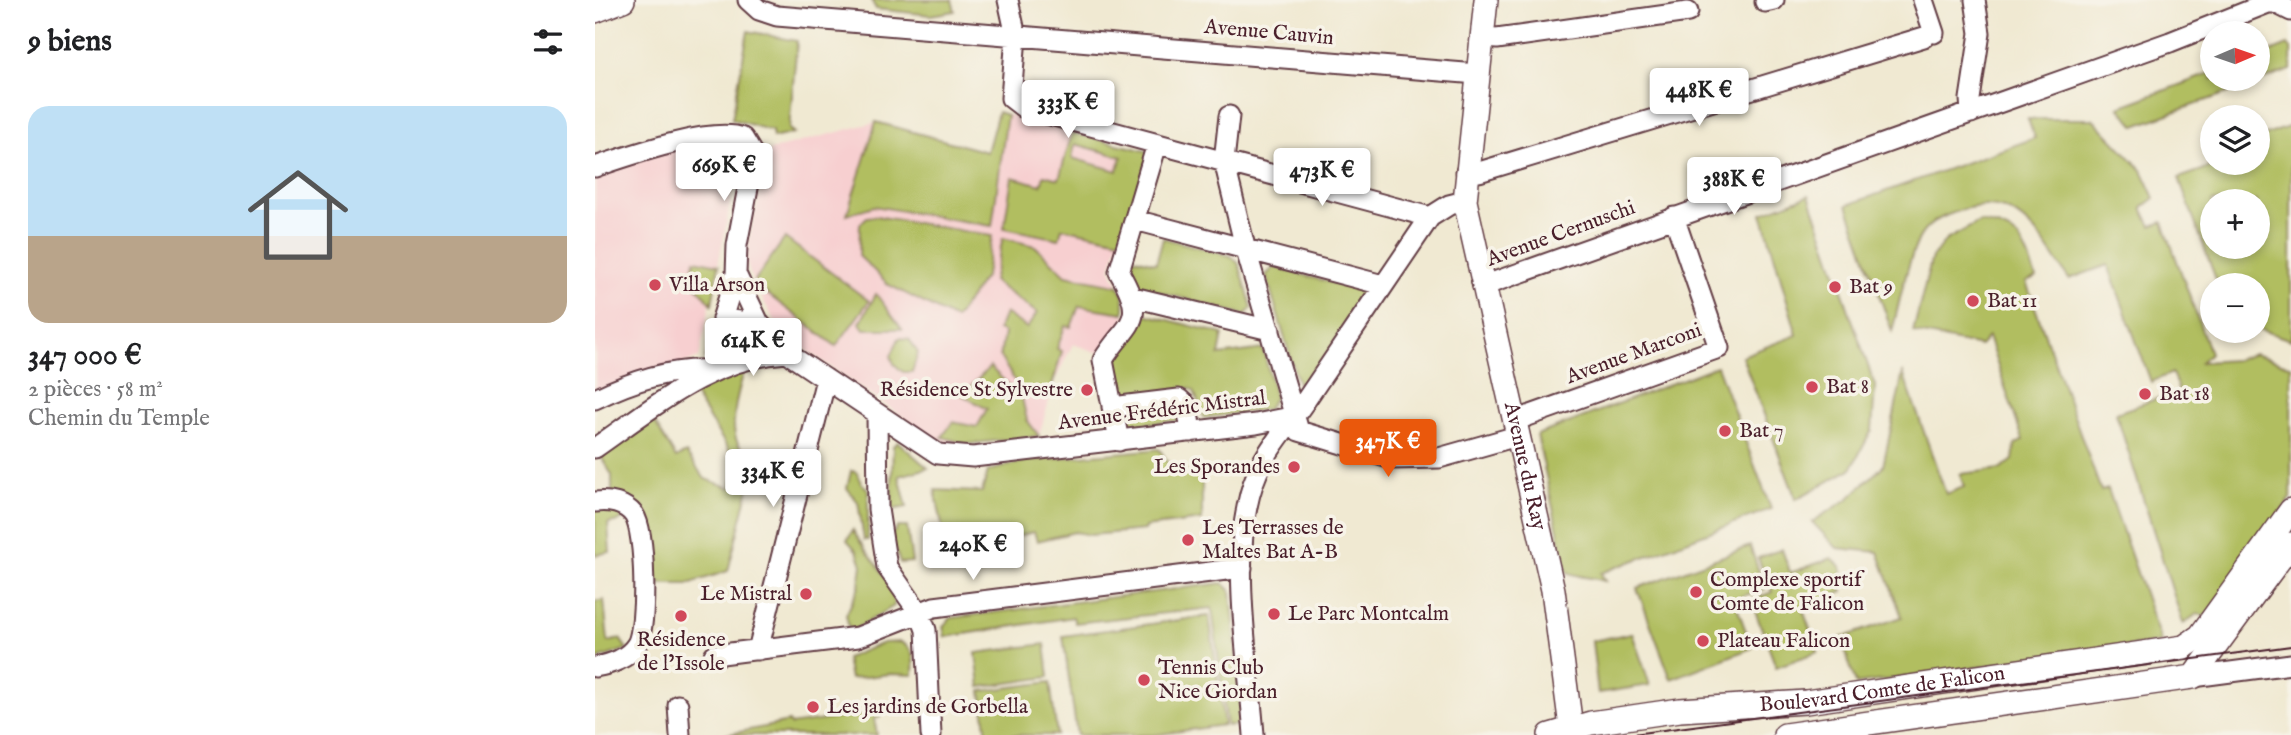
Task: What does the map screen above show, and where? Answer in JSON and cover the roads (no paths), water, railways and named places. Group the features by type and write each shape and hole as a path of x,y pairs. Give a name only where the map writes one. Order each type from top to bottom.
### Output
{"main road":[{"path":"595,11 623,0"},
{"name":"Avenue du Ray","path":"1486,0 1465,201 1553,590 1564,732"},
{"path":"2193,677 2199,652 2291,510"},
{"path":"2199,652 2291,544"},
{"name":"Boulevard Comte de Falicon","path":"1564,732 1706,707 1806,702 2199,652"},
{"name":"Boulevard Comte de Falicon","path":"1785,735 2193,677"}],"street":[{"name":"Avenue Cauvin","path":"748,0 759,10 777,16 1477,74"},
{"path":"1008,0 1016,36 1011,98 1024,108 1430,217"},
{"path":"1466,172 1479,172 1545,153 1929,35 1923,0"},
{"path":"1971,113 1970,99 1980,33 1975,0"},
{"name":"Avenue Cernuschi","path":"1483,286 1971,113 2269,3 2291,11"},
{"path":"1481,38 1497,39 1688,12"},
{"path":"1229,116 1224,161 1245,247 1299,431 1392,459 1439,458 1515,428"},
{"path":"595,167 640,152 717,135 743,138 752,153 751,172 737,245 736,274 722,319 759,323"},
{"path":"1119,441 1103,360 1131,327 1133,297 1119,272 1157,144"},
{"name":"Avenue Frédéric Mistral","path":"736,274 759,323 787,353 938,454 973,457 1191,432 1296,416 1430,217 1450,205 1465,201"},
{"name":"Avenue Marconi","path":"1515,428 1719,348 1674,217"},
{"path":"1135,220 1383,285"},
{"path":"1133,297 1270,330"},
{"path":"595,448 684,387 714,370 760,354 787,353"},
{"path":"595,399 644,379 695,369 714,370"},
{"path":"758,650 826,379"},
{"path":"1111,407 1179,399 1188,406 1191,432"},
{"path":"877,415 879,509 887,566 920,614 926,630 931,735"},
{"path":"1254,735 1242,568 1247,508 1256,474 1269,447 1296,416"},
{"path":"595,502 607,500 622,505 634,516 640,536 643,592 641,629 637,644 624,657 595,667"},
{"path":"714,654 858,637 934,607 1242,568"},
{"path":"2199,652 2232,672"},
{"name":"Boulevard Comte de Falicon","path":"2193,677 2291,664"},
{"path":"678,705 680,735"}],"tram line":[{"path":"1626,735 2291,646"}],"place":[{"name":"Villa Arson","path":"655,285"},
{"name":"Bat 9","path":"1835,287"},
{"name":"Bat 11","path":"1973,301"},
{"name":"Bat 8","path":"1812,387"},
{"name":"Résidence St Sylvestre","path":"1087,390"},
{"name":"Bat 18","path":"2145,394"},
{"name":"Bat 7","path":"1725,431"},
{"name":"Les Sporandes","path":"1294,467"},
{"name":"Les Terrasses de Maltes Bat A-B","path":"1188,540"},
{"name":"Complexe sportif Comte de Falicon","path":"1696,592"},
{"name":"Le Mistral","path":"806,594"},
{"name":"Le Parc Montcalm","path":"1274,614"},
{"name":"Résidence de l’Issole","path":"681,616"},
{"name":"Plateau Falicon","path":"1703,641"},
{"name":"Tennis Club Nice Giordan","path":"1144,680"},
{"name":"Les jardins de Gorbella","path":"813,707"}]}
